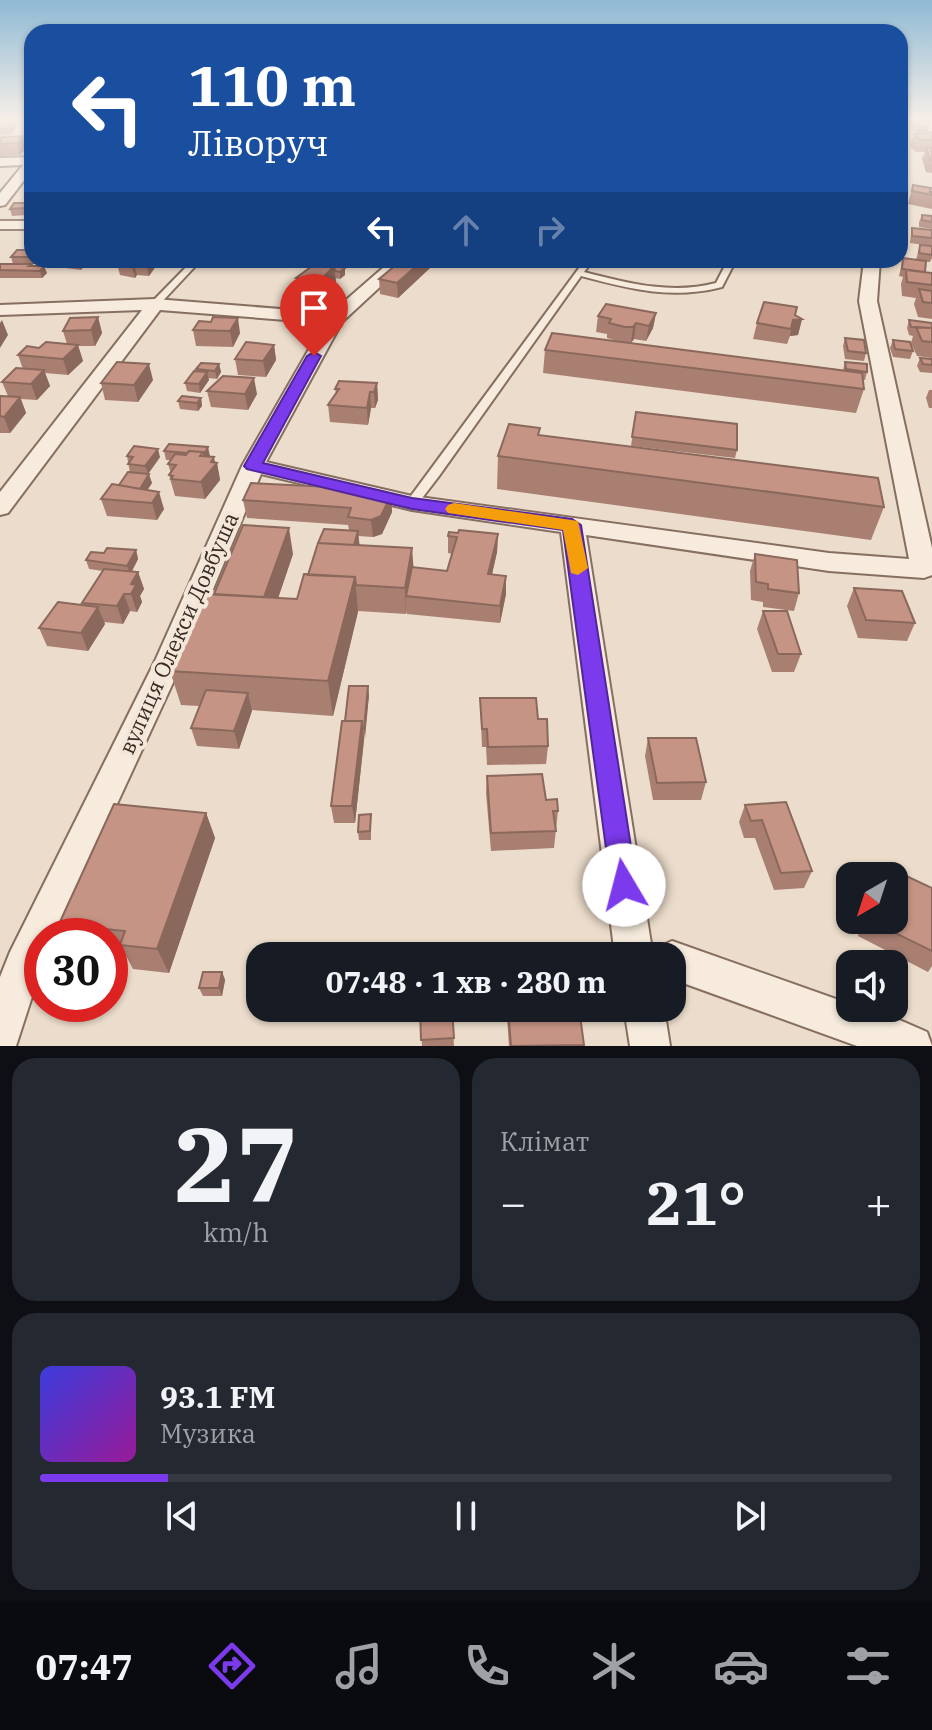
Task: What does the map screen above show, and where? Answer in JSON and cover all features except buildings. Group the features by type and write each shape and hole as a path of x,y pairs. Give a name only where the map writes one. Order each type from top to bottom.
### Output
{"street":[{"path":"0,202 24,172"},
{"path":"0,225 24,225"},
{"name":"вулиця Олекси Довбуша","path":"0,1035 12,966 169,661 253,466 335,319 392,268"},
{"path":"253,466 412,503 928,574 868,301 871,268"},
{"path":"0,508 155,304"},
{"path":"0,310 155,304 335,319"},
{"path":"572,525 641,942"},
{"path":"686,965 913,1046"},
{"path":"646,1022 650,1046"}],"lane":[{"path":"155,304 189,268"},
{"path":"412,503 463,439 492,392 583,268"},
{"path":"579,273 638,287 689,291 719,285 728,268"}],"slow traffic":[{"path":"454,509 572,525 578,568"}],"route":[{"path":"314,356 253,466 412,503 572,525 624,885"}]}
